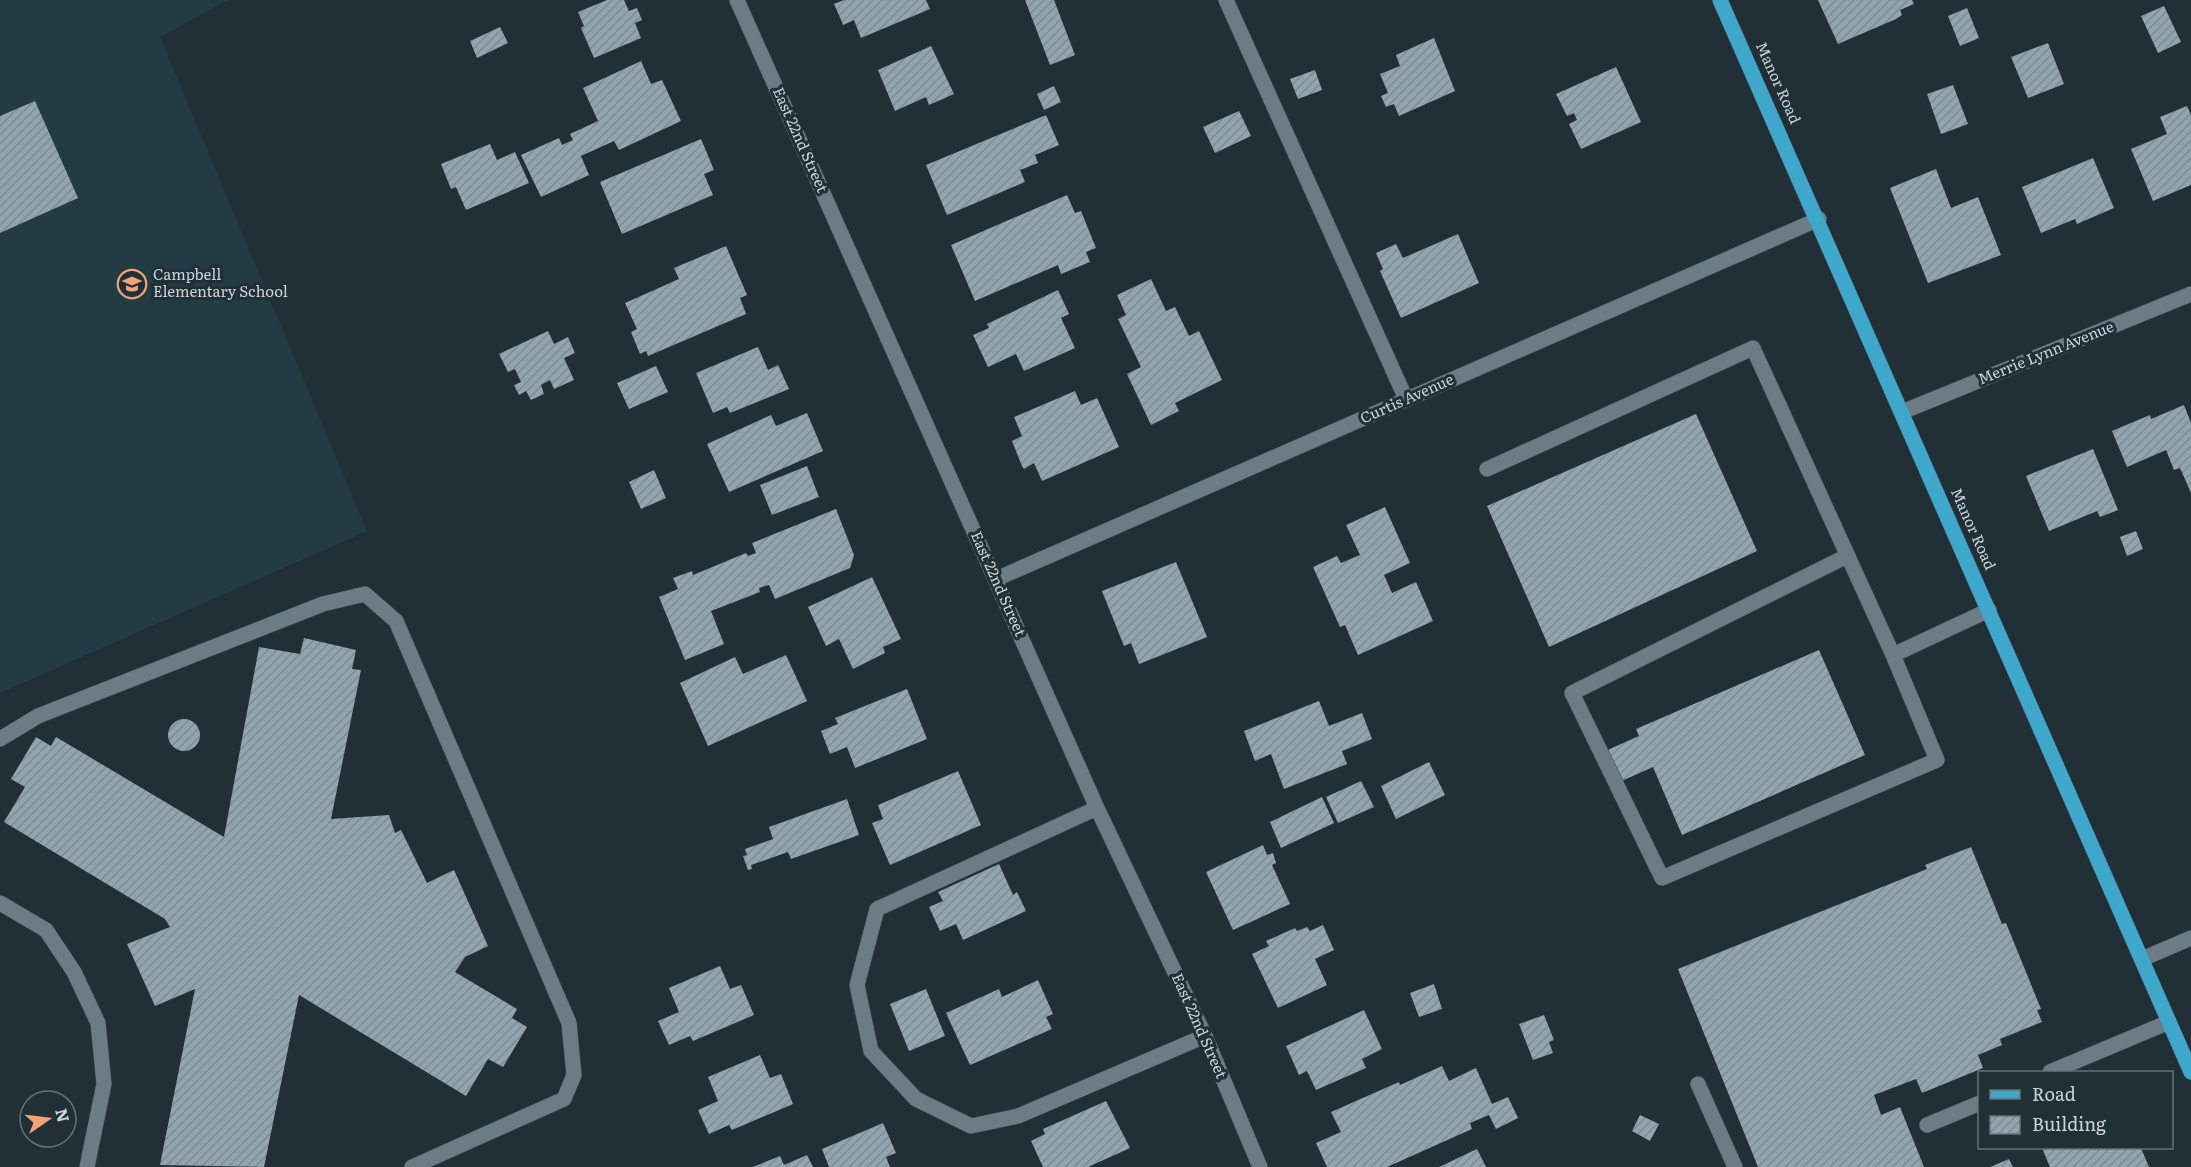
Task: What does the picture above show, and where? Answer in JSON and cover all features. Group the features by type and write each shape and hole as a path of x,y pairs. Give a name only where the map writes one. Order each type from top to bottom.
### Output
{"main road":[{"name":"Manor Road","path":"1720,0 1819,219 2191,1072"}],"street":[{"name":"East 22nd Street","path":"737,0 1097,808 1205,1036 1260,1167"},
{"path":"1226,0 1406,399"},
{"name":"Curtis Avenue","path":"996,579 1819,219"},
{"name":"Merrie Lynn Avenue","path":"1902,412 2191,294"},
{"path":"1487,469 1753,348 1893,655 1937,760 1662,878 1572,693 1847,556"},
{"path":"0,739 38,716 323,604 365,594 396,621 569,1023 574,1075 564,1099 412,1167"},
{"path":"1893,655 1989,610"},
{"path":"1097,808 877,909 857,985 871,1051 916,1099 971,1126 1018,1116 1205,1036"},
{"path":"0,903 46,930 74,972 98,1023 104,1084 87,1167"},
{"path":"2142,959 2191,938"},
{"path":"2052,1071 2169,1022"},
{"path":"1698,1084 1735,1167"},
{"path":"1927,1125 1978,1104"}],"shaded area":[{"name":"Campbell Elementary School","path":"0,0 228,0 160,37 367,531 0,693"}],"building":[{"path":"607,0 624,0 629,11 637,8 642,20 635,23 641,38 594,58 581,28 584,26 578,12"},
{"path":"844,0 926,0 930,9 861,38 854,20 843,25 834,4"},
{"path":"1025,0 1054,0 1075,55 1050,65"},
{"path":"1818,0 1912,0 1914,4 1900,10 1902,15 1896,19 1838,44"},
{"path":"2164,6 2181,42 2158,53 2141,16"},
{"path":"1967,8 1979,38 1960,46 1948,16"},
{"path":"500,27 508,43 477,58 470,41"},
{"path":"1434,38 1455,91 1399,116 1394,104 1386,107 1381,96 1388,93 1380,74 1400,66 1396,55"},
{"path":"2048,43 2064,84 2028,98 2011,57"},
{"path":"931,46 954,94 929,105 926,97 895,111 878,70"},
{"path":"641,61 651,84 662,80 681,121 619,150 614,141 581,156 589,175 541,197 521,155 559,138 562,145 573,140 570,134 598,121 583,88"},
{"path":"1616,67 1641,122 1581,149 1569,124 1577,120 1574,113 1567,116 1556,94"},
{"path":"1315,70 1322,90 1298,99 1290,79"},
{"path":"1953,85 1968,124 1941,134 1927,94"},
{"path":"1054,86 1061,102 1044,110 1037,94"},
{"path":"35,101 78,198 0,233 0,116"},
{"path":"2187,106 2191,115 2191,185 2153,201 2131,149 2167,134 2160,117"},
{"path":"1239,111 1251,136 1215,153 1203,127"},
{"path":"1046,115 1059,145 1035,155 1038,163 1020,170 1025,182 947,215 926,165"},
{"path":"701,139 714,170 704,174 713,195 622,234 600,182"},
{"path":"490,144 497,160 515,152 529,183 466,210 456,187 451,189 441,164"},
{"path":"2093,158 2114,208 2077,224 2075,219 2041,233 2022,187"},
{"path":"1936,169 1951,208 1978,197 2001,255 1928,283 1890,188"},
{"path":"1067,195 1075,213 1081,211 1096,248 1086,252 1090,262 1061,274 1058,265 975,301 951,245"},
{"path":"1458,234 1479,283 1401,318 1380,271 1383,269 1376,253 1396,244 1403,258"},
{"path":"726,246 747,295 740,298 746,314 648,356 646,351 640,354 631,332 637,329 625,303 679,279 674,268"},
{"path":"1151,279 1166,311 1175,307 1189,336 1199,331 1222,380 1175,403 1179,411 1151,425 1127,374 1141,367 1118,319 1126,315 1117,295"},
{"path":"1058,290 1069,314 1061,318 1075,348 1024,371 1016,354 988,367 973,335 989,328 987,324"},
{"path":"548,331 554,344 568,337 575,353 564,358 574,380 554,389 550,380 541,385 544,394 531,400 526,391 519,395 514,385 521,382 515,369 508,372 499,354"},
{"path":"758,347 768,370 778,365 789,389 730,413 727,407 713,413 696,373"},
{"path":"656,366 668,392 629,409 617,383"},
{"path":"1075,391 1081,405 1097,398 1119,447 1042,481 1034,463 1024,469 1022,466 1012,441 1022,436 1014,417"},
{"path":"2184,405 2191,423 2191,493 2180,468 2174,470 2166,450 2127,467 2112,431 2150,415 2151,419"},
{"path":"807,413 823,451 729,492 707,444 771,415 776,426"},
{"path":"1696,414 1757,551 1549,647 1487,506"},
{"path":"2093,449 2118,510 2100,517 2097,511 2049,531 2026,476"},
{"path":"807,466 819,497 772,515 760,485"},
{"path":"654,470 666,498 641,509 629,482"},
{"path":"1385,507 1410,563 1384,575 1392,593 1416,582 1433,621 1358,655 1345,625 1340,627 1313,567 1337,556 1341,563 1360,555 1346,525"},
{"path":"836,509 854,555 850,568 775,599 769,585 759,588 760,592 711,611 724,644 685,660 659,597 678,589 673,578 692,571 693,575 746,553 748,556 756,553 752,543"},
{"path":"2136,531 2143,549 2127,556 2120,537"},
{"path":"1176,562 1207,637 1139,664 1131,643 1124,646 1102,591"},
{"path":"872,577 901,639 883,647 885,653 853,669 839,639 826,646 808,607"},
{"path":"304,638 356,650 352,669 361,670 331,819 389,815 395,833 401,830 427,883 454,870 488,946 465,957 455,972 517,1009 512,1018 527,1027 503,1067 488,1059 466,1096 299,995 264,1167 160,1165 195,989 155,1006 127,944 170,927 165,919 4,822 25,787 11,779 36,737 51,746 56,737 224,837 259,647 300,654"},
{"path":"1819,650 1865,755 1682,835 1653,767 1617,783 1603,752 1639,736 1636,729"},
{"path":"786,655 807,701 708,746 680,683 735,657 743,674"},
{"path":"907,689 927,739 855,768 847,747 830,754 821,731 838,724 835,718"},
{"path":"1319,701 1329,726 1362,713 1372,739 1342,751 1347,764 1284,789 1271,754 1255,761 1244,731"},
{"path":"184,719 195,724 200,735 195,746 184,751 173,746 168,735 173,724"},
{"path":"1429,762 1445,795 1396,819 1381,786"},
{"path":"958,771 981,825 890,865 872,823 883,819 878,805"},
{"path":"1361,781 1374,807 1338,823 1326,797"},
{"path":"1322,797 1334,823 1281,848 1270,822"},
{"path":"847,799 859,835 791,859 788,852 751,865 752,869 748,870 743,856 747,855 745,849 773,839 769,827"},
{"path":"1263,845 1267,855 1273,853 1276,863 1272,865 1290,904 1233,930 1206,872"},
{"path":"1971,847 2002,924 2006,923 2041,1009 2037,1010 2042,1022 2000,1039 2002,1045 1978,1055 1983,1068 1922,1093 1916,1079 1874,1095 1881,1115 1900,1107 1924,1167 1758,1167 1678,969 1927,869 1925,865"},
{"path":"999,864 1013,895 1017,892 1026,911 963,940 956,924 940,931 929,907 943,901 938,892"},
{"path":"1323,925 1334,950 1315,959 1327,985 1278,1008 1252,954 1269,946 1266,941 1295,928 1297,931 1307,927 1310,931"},
{"path":"720,966 730,989 741,985 754,1015 693,1041 690,1036 669,1045 658,1021 679,1012 669,988"},
{"path":"1038,980 1053,1014 1046,1017 1052,1029 970,1065 946,1013 999,989 1002,997"},
{"path":"1434,984 1442,1009 1419,1017 1410,993"},
{"path":"926,989 945,1036 909,1051 890,1004"},
{"path":"1364,1010 1382,1049 1362,1059 1366,1068 1316,1090 1307,1071 1299,1075 1286,1046"},
{"path":"1544,1015 1554,1040 1549,1042 1553,1053 1533,1060 1519,1024"},
{"path":"760,1055 770,1078 781,1074 793,1104 732,1130 729,1125 709,1134 698,1110 718,1101 708,1077"},
{"path":"1442,1066 1449,1081 1476,1068 1492,1104 1508,1097 1518,1118 1496,1129 1489,1115 1470,1123 1472,1129 1387,1167 1327,1167 1316,1143 1341,1132 1331,1112"},
{"path":"1106,1101 1130,1148 1088,1167 1043,1167 1031,1141 1045,1134 1043,1129"},
{"path":"1640,1115 1659,1124 1650,1141 1632,1131"},
{"path":"883,1123 896,1153 886,1157 890,1167 829,1167 822,1149"},
{"path":"1477,1149 1486,1167 1439,1167"},
{"path":"2042,1149 2141,1149 2149,1167 2050,1167"},
{"path":"807,1155 813,1167 753,1167 780,1156 784,1165"},
{"path":"2009,1159 2013,1167 1990,1167"}],"place":[{"name":"Campbell Elementary School","path":"132,284"}]}
